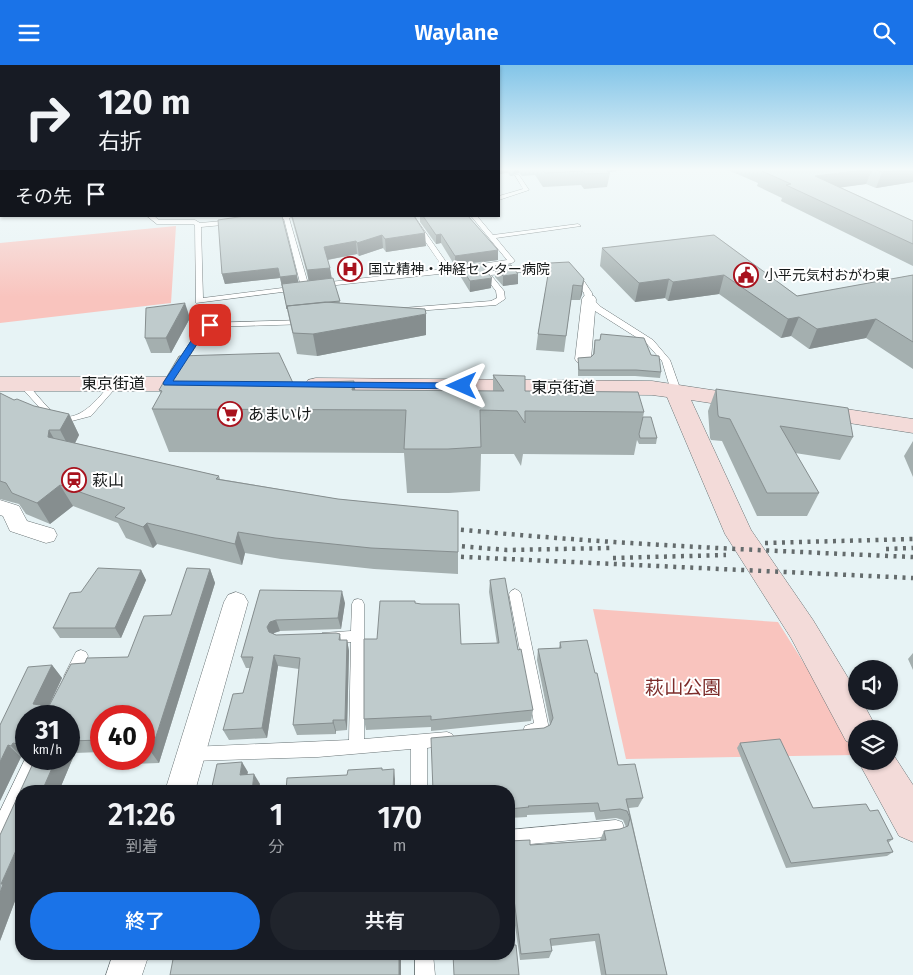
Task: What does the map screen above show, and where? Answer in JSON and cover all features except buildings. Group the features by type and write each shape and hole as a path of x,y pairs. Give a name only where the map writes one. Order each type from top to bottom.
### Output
{"street":[{"path":"583,359 589,299"},
{"name":"東京街道","path":"0,383 226,384"},
{"name":"東京街道","path":"295,385 652,387 913,426"},
{"path":"676,391 739,534 802,629 854,720"},
{"path":"0,507 12,511 18,526 46,535"},
{"path":"182,785 236,602"},
{"path":"882,770 913,822"},
{"path":"124,975 129,960"}],"lane":[{"path":"151,217 157,222 195,222 198,225 237,221"},
{"path":"257,220 290,217 306,287"},
{"path":"412,217 448,270"},
{"path":"198,225 199,301 476,268 512,261 475,217"},
{"path":"492,237 578,226"},
{"path":"389,312 427,307 493,303 501,299 500,291 486,273 563,265 581,283 588,293 589,299 614,320 650,342 666,360 676,391"},
{"path":"167,383 196,340 210,325 312,321"},
{"path":"23,384 52,416 68,419 79,417 94,409 115,384"},
{"path":"514,732 542,729 515,594"},
{"path":"356,747 358,604"},
{"path":"309,638 358,636"},
{"path":"65,690 81,656"},
{"path":"191,753 318,750 457,738"},
{"path":"419,741 420,785"},
{"path":"21,785 28,770"},
{"path":"0,829 15,797"},
{"path":"515,837 616,828"},
{"path":"424,960 425,975"}],"green space":[{"path":"176,226 171,303 0,323 0,243"},
{"name":"萩山公園","path":"593,609 778,622 812,676 848,742 848,755 626,759"}],"railway":[{"path":"444,528 620,542 913,557"},
{"path":"765,543 913,539"},
{"path":"445,545 507,550 612,548"},
{"path":"886,549 913,548"},
{"path":"613,558 726,555"},
{"path":"444,556 913,578"}],"place":[{"name":"国立精神・神経センター病院","path":"350,269"},
{"name":"小平元気村おがわ東","path":"746,275"},
{"name":"あまいけ","path":"230,414"},
{"name":"萩山","path":"74,480"}],"route":[{"path":"210,325 196,340 167,383 462,386"}]}
